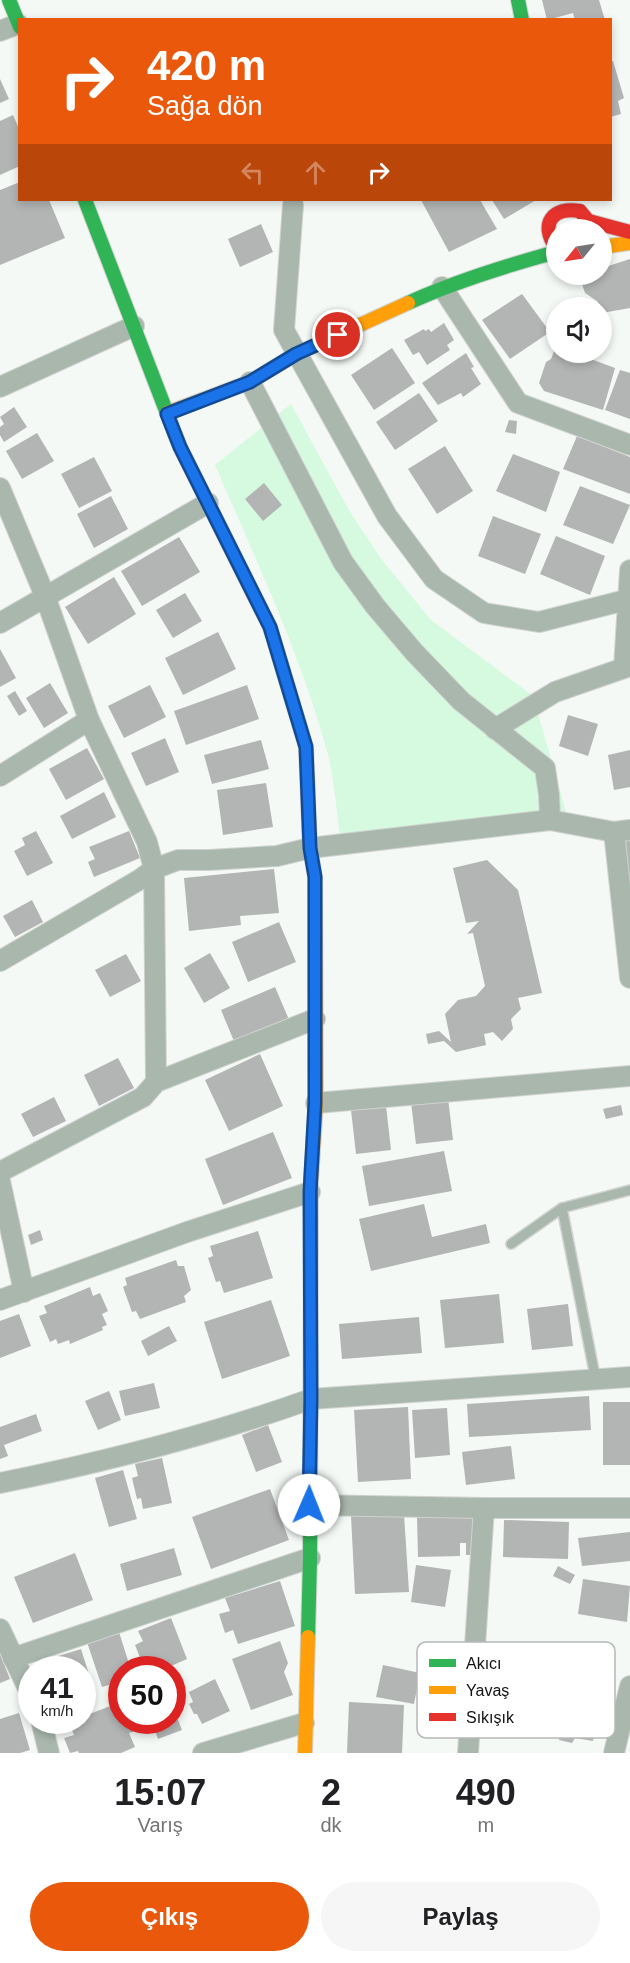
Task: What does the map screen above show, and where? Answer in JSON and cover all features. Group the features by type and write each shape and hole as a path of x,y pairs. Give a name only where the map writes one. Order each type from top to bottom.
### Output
{"main road":[{"path":"9,0 13,27"},
{"path":"518,0 522,18"},
{"path":"85,201 180,447 270,627 306,747 310,848 315,877 315,1103 310,1192 310,1558 305,1753"},
{"path":"553,219 558,212 571,204 586,219"},
{"path":"500,267 546,227"},
{"path":"612,229 630,232"},
{"path":"612,246 630,243"},
{"path":"167,414 250,382 296,354 442,287 500,267 546,255"}],"street":[{"path":"293,205 284,330 387,516 434,579 484,613 539,622 628,599"},
{"path":"442,287 518,403 630,445"},
{"path":"0,387 134,326"},
{"path":"250,382 343,562 375,606 414,652 461,701 544,768 549,795 550,820"},
{"path":"0,488 45,596 89,720 147,842 154,868 156,1082"},
{"path":"0,623 208,503"},
{"path":"495,729 555,692 627,667 630,570"},
{"path":"0,776 89,720"},
{"path":"0,961 138,880 154,868 178,860 277,856 310,848 550,820 622,831 630,969"},
{"path":"0,1172 143,1097 156,1082 315,1019"},
{"path":"315,1103 630,1076"},
{"path":"0,1181 24,1292"},
{"path":"0,1300 187,1232 310,1192"},
{"path":"0,1483 81,1467 267,1414 311,1399 630,1377"},
{"path":"309,1505 630,1508"},
{"path":"475,1642 484,1508"},
{"path":"14,1658 310,1558"},
{"path":"0,1629 18,1667"},
{"path":"614,1753 630,1686"},
{"path":"203,1753 304,1724"},
{"path":"44,1734 49,1753"},
{"path":"468,1753 469,1738"}],"lane":[{"path":"511,1244 562,1208 630,1190"},
{"path":"562,1208 596,1381"}],"green space":[{"path":"291,404 350,512 382,560 431,620 533,696 567,815 341,846 328,755 305,681 277,608 215,465"}],"building":[{"path":"542,0 599,0 604,18 574,18 573,13 546,18"},
{"path":"612,61 624,98 618,101 621,114 612,116"},
{"path":"0,79 9,99 0,103"},
{"path":"13,115 18,126 18,167 0,175 0,121"},
{"path":"18,183 18,201 49,201 65,238 0,265 0,190"},
{"path":"422,201 481,201 497,229 449,252"},
{"path":"493,201 534,201 504,219"},
{"path":"261,224 273,252 240,267 228,239"},
{"path":"630,259 630,308 612,311 612,297 591,297 585,293 582,285 612,285 612,265"},
{"path":"522,294 546,327 546,335 510,359 482,320"},
{"path":"444,323 454,340 447,345 450,350 427,365 419,352 413,355 404,340 424,329 425,331 429,329 431,332"},
{"path":"392,348 415,383 374,410 351,375"},
{"path":"466,353 474,367 471,368 481,384 463,397 461,393 438,405 422,383"},
{"path":"546,362 602,363 615,368 603,410 544,391 539,383"},
{"path":"620,370 630,373 630,419 605,410"},
{"path":"419,393 438,421 395,450 376,422"},
{"path":"14,407 27,427 4,442 0,435 0,427 4,424 0,417"},
{"path":"509,420 517,421 516,434 505,432"},
{"path":"37,433 54,461 22,479 6,451"},
{"path":"577,436 630,457 630,494 563,469"},
{"path":"445,446 473,491 437,514 408,469"},
{"path":"513,454 560,472 546,512 496,491"},
{"path":"94,457 112,491 79,508 61,474"},
{"path":"264,483 282,505 263,521 245,499"},
{"path":"580,486 630,505 613,544 563,525"},
{"path":"111,496 128,529 94,548 77,514"},
{"path":"493,516 541,534 525,574 478,556"},
{"path":"556,536 605,556 590,595 540,574"},
{"path":"179,537 200,572 142,606 121,571"},
{"path":"114,577 136,614 88,644 65,607"},
{"path":"185,593 202,621 173,638 156,610"},
{"path":"218,632 236,669 183,695 165,658"},
{"path":"0,649 16,678 0,687"},
{"path":"50,683 68,713 44,728 26,698"},
{"path":"150,685 166,717 124,738 108,706"},
{"path":"247,685 259,719 186,745 174,711"},
{"path":"15,691 27,711 19,716 7,696"},
{"path":"568,715 598,724 588,756 559,746"},
{"path":"165,738 179,772 146,786 131,753"},
{"path":"261,740 269,769 212,784 204,755"},
{"path":"87,748 104,779 66,800 49,769"},
{"path":"630,750 630,787 614,790 608,755"},
{"path":"266,783 273,827 223,835 217,790"},
{"path":"104,792 116,817 72,839 60,816"},
{"path":"36,831 53,863 27,876 14,851 25,845 22,838"},
{"path":"129,831 140,858 94,877 88,862 95,859 89,847"},
{"path":"630,833 630,884 622,885 617,835"},
{"path":"487,860 518,890 542,993 518,998 521,1009 511,1019 513,1029 502,1041 493,1032 484,1034 486,1045 456,1052 444,1041 428,1044 426,1034 439,1031 451,1042 445,1014 458,1000 476,996 485,986 473,933 467,934 479,921 466,923 453,868"},
{"path":"274,869 279,913 240,916 241,925 189,931 184,878"},
{"path":"32,900 43,922 15,937 3,916"},
{"path":"279,922 296,962 248,982 232,942"},
{"path":"210,953 230,988 204,1003 184,968"},
{"path":"126,954 141,981 110,997 95,970"},
{"path":"275,987 290,1022 236,1046 221,1010"},
{"path":"260,1054 283,1106 229,1131 205,1080"},
{"path":"118,1058 134,1088 99,1106 84,1075"},
{"path":"54,1097 66,1121 33,1137 21,1114"},
{"path":"448,1098 453,1140 416,1144 411,1102"},
{"path":"621,1105 623,1115 606,1119 603,1109"},
{"path":"386,1106 391,1150 356,1154 351,1110"},
{"path":"273,1132 292,1178 223,1205 205,1159"},
{"path":"444,1151 452,1191 369,1206 362,1166"},
{"path":"424,1204 432,1237 486,1224 490,1243 371,1271 359,1219"},
{"path":"40,1230 43,1240 31,1245 28,1235"},
{"path":"258,1231 273,1278 224,1293 220,1281 216,1282 208,1258 213,1256 210,1246"},
{"path":"176,1260 178,1266 184,1266 191,1290 184,1296 186,1302 140,1319 136,1311 132,1312 123,1287 127,1285 125,1278"},
{"path":"90,1287 93,1296 100,1293 108,1311 102,1314 107,1325 102,1327 103,1330 70,1344 69,1340 58,1344 56,1339 50,1342 39,1316 47,1313 44,1306"},
{"path":"499,1294 504,1343 445,1348 440,1300"},
{"path":"271,1300 290,1356 222,1379 204,1322"},
{"path":"568,1304 573,1346 532,1350 527,1309"},
{"path":"19,1314 31,1346 0,1358 0,1321"},
{"path":"419,1317 422,1353 342,1359 339,1324"},
{"path":"169,1326 177,1341 148,1356 141,1341"},
{"path":"154,1383 160,1408 125,1416 119,1391"},
{"path":"109,1391 121,1420 98,1430 85,1401"},
{"path":"589,1396 591,1430 469,1437 467,1404"},
{"path":"603,1402 630,1402 630,1465 603,1465"},
{"path":"408,1407 411,1479 358,1482 354,1410"},
{"path":"447,1408 450,1455 415,1458 412,1410"},
{"path":"36,1414 42,1431 4,1445 8,1456 0,1459 0,1427"},
{"path":"268,1425 282,1462 256,1472 242,1435"},
{"path":"511,1446 515,1479 466,1485 462,1452"},
{"path":"162,1458 172,1503 143,1509 141,1498 137,1499 132,1478 138,1476 135,1464"},
{"path":"123,1470 137,1519 109,1527 95,1478"},
{"path":"270,1489 289,1540 211,1569 192,1517"},
{"path":"404,1514 409,1592 355,1594 351,1516"},
{"path":"417,1517 475,1517 476,1555 466,1555 466,1543 460,1543 460,1556 418,1557"},
{"path":"504,1520 569,1522 568,1559 503,1557"},
{"path":"630,1532 630,1561 582,1566 578,1538"},
{"path":"174,1548 182,1575 127,1591 120,1564"},
{"path":"75,1553 93,1600 33,1623 14,1577"},
{"path":"416,1565 451,1570 445,1607 411,1602"},
{"path":"558,1566 575,1575 570,1584 553,1576"},
{"path":"583,1579 630,1586 627,1622 578,1614"},
{"path":"280,1581 295,1626 238,1644 233,1630 225,1633 219,1614 230,1611 225,1598"},
{"path":"171,1618 186,1656 139,1656 135,1645 143,1641 138,1631"},
{"path":"119,1632 127,1656 108,1656 108,1685 102,1687 96,1669 96,1656 92,1656 87,1642"},
{"path":"280,1641 288,1663 284,1672 293,1695 251,1710 232,1659"},
{"path":"81,1649 83,1656 58,1656"},
{"path":"0,1654 10,1679 0,1683"},
{"path":"383,1665 417,1672 414,1704 376,1697"},
{"path":"215,1679 230,1711 202,1724 189,1704 193,1702 189,1692"},
{"path":"349,1702 404,1705 402,1753 347,1753"},
{"path":"108,1707 108,1734 129,1734 135,1747 121,1753 79,1753 78,1751 70,1753 64,1738 74,1734 96,1734 96,1712"},
{"path":"18,1713 18,1734 25,1734 30,1750 20,1753 0,1753 0,1719"},
{"path":"156,1734 171,1734 158,1739"},
{"path":"559,1738 575,1738 572,1743 559,1740"},
{"path":"575,1738 594,1738 593,1741"}],"traffic: fast":[{"path":"9,0 18,22"},
{"path":"518,0 522,18"},
{"path":"85,201 180,447 270,627 297,717"},
{"path":"408,303 481,274 546,255"},
{"path":"308,1637 311,1180"}],"traffic: slow":[{"path":"612,246 630,243"},
{"path":"167,413 250,382 296,354 408,303"},
{"path":"297,717 306,747 310,848 315,877 316,1103 311,1180"},
{"path":"305,1753 308,1637"}],"traffic: jam":[{"path":"552,219 562,211 571,210 580,211 587,219"},
{"path":"612,227 630,232"}],"route":[{"path":"309,1505 310,1192 315,1103 315,877 310,848 306,747 270,627 180,447 167,414 250,382 296,354 338,335"}]}
